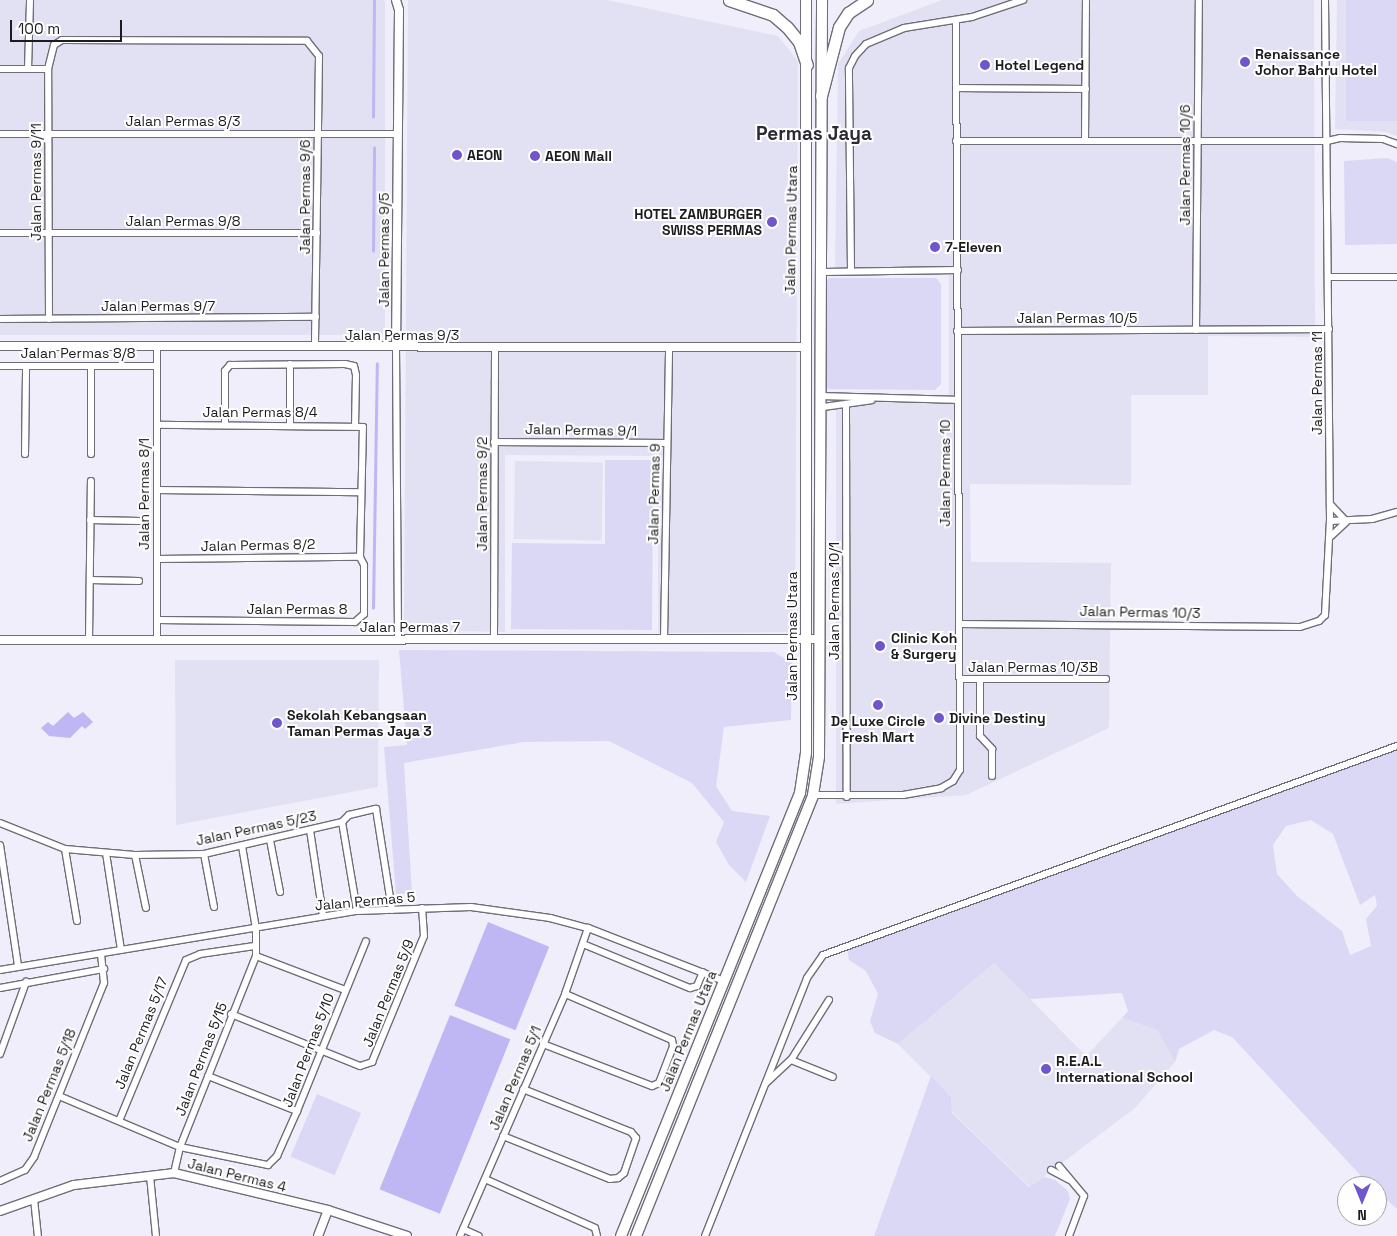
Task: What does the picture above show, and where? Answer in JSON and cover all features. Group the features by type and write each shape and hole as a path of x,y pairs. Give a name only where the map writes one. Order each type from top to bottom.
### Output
{"highway":[{"path":"729,0 773,15 788,27 799,42 806,65"},
{"path":"821,96 839,27 848,13 867,0"}],"main road":[{"name":"Jalan Permas Utara","path":"621,1236 800,793 806,753 804,347 806,0"},
{"name":"Jalan Permas Utara","path":"636,1236 813,795 819,756 820,520 823,401 822,0"},
{"path":"804,522 814,526 820,520"}],"street":[{"path":"28,69 30,0"},
{"name":"Jalan Permas 9/5","path":"396,0 399,10"},
{"name":"Jalan Permas 9/5","path":"398,640 397,134 399,10 402,0"},
{"path":"851,270 849,68 851,62 866,44 904,28 956,20 1023,0"},
{"path":"1085,141 1086,0"},
{"name":"Jalan Permas 10/6","path":"1196,330 1199,0"},
{"name":"Jalan Permas 11","path":"1319,621 1325,615 1328,603 1330,538 1330,277 1325,0"},
{"name":"Jalan Permas 10","path":"813,795 847,797 903,795 941,788 954,781 960,770 956,20"},
{"name":"Jalan Permas 9/6","path":"54,45 62,40 307,40 315,47 319,56 314,347"},
{"name":"Jalan Permas 9/11","path":"49,319 48,69 54,45"},
{"path":"0,69 48,69"},
{"path":"956,88 1086,89"},
{"name":"Jalan Permas 8/3","path":"0,134 397,134"},
{"path":"956,141 1327,141 1383,139 1397,144"},
{"name":"Jalan Permas 9/8","path":"0,233 317,233"},
{"path":"823,272 851,270 958,270"},
{"path":"1330,277 1397,277"},
{"name":"Jalan Permas 9/7","path":"0,319 316,317"},
{"name":"Jalan Permas 10/5","path":"957,331 1329,329"},
{"name":"Jalan Permas 9/3","path":"0,346 804,347"},
{"name":"Jalan Permas 8/1","path":"157,346 157,641"},
{"name":"Jalan Permas 9/2","path":"494,640 495,348"},
{"name":"Jalan Permas 9","path":"664,639 669,348"},
{"path":"290,364 290,425"},
{"path":"225,425 227,367 290,364 354,366 355,425"},
{"name":"Jalan Permas 8/8","path":"0,366 157,366"},
{"path":"25,454 26,366"},
{"path":"92,366 92,454"},
{"path":"823,401 876,399 958,400"},
{"path":"823,401 846,404 876,399"},
{"name":"Jalan Permas 10/1","path":"846,404 847,797"},
{"name":"Jalan Permas 8/4","path":"157,425 355,425 363,427"},
{"name":"Jalan Permas 8","path":"157,620 361,620 364,614 364,564 360,557 363,427"},
{"name":"Jalan Permas 9/1","path":"494,442 667,444"},
{"path":"89,640 91,481"},
{"path":"157,490 361,492"},
{"path":"1330,503 1346,521"},
{"path":"1330,521 1372,519 1397,512"},
{"path":"90,520 140,520"},
{"path":"1330,538 1346,521"},
{"name":"Jalan Permas 8/2","path":"157,559 360,557"},
{"path":"90,580 139,581"},
{"name":"Jalan Permas 10/3","path":"959,624 1300,627 1319,621"},
{"name":"Jalan Permas 7","path":"0,640 820,639"},
{"name":"Jalan Permas 10/3B","path":"960,679 1106,679"},
{"path":"980,679 980,736 992,750 992,776"},
{"path":"705,1236 811,969 831,950 1397,746"},
{"name":"Jalan Permas 5/23","path":"0,823 65,849 136,855 204,854 342,822 349,815 376,809 392,910"},
{"path":"342,822 357,911"},
{"path":"310,830 323,916"},
{"path":"270,840 280,892"},
{"path":"0,845 18,965"},
{"path":"242,846 256,929 254,946 256,956 344,990"},
{"path":"65,849 77,921"},
{"path":"106,853 121,950"},
{"path":"204,854 214,907"},
{"path":"136,855 146,908"},
{"name":"Jalan Permas 5","path":"0,970 18,965 101,954 357,911 470,907 506,910 588,928 724,980"},
{"name":"Jalan Permas 5/9","path":"231,1014 360,1066 372,1062 424,936 422,908"},
{"name":"Jalan Permas 5/1","path":"461,1233 564,994 588,928"},
{"name":"Jalan Permas 5/10","path":"180,1147 268,1165 276,1156 298,1111 344,990 366,941"},
{"path":"583,944 690,988 697,986 703,972"},
{"name":"Jalan Permas 5/17","path":"119,1121 182,965 190,957 254,946"},
{"path":"0,988 104,969 101,954"},
{"name":"Jalan Permas 5/15","path":"174,1173 180,1147 231,1014 256,956"},
{"name":"Jalan Permas 5/18","path":"0,1181 18,1174 29,1165 104,983 104,969"},
{"path":"0,1054 26,982"},
{"path":"543,1044 656,1086 673,1046 672,1040 564,994"},
{"path":"765,1084 791,1060 829,1000"},
{"path":"791,1060 832,1077"},
{"path":"208,1076 298,1111"},
{"path":"503,1136 610,1179 618,1178 624,1173 636,1138 631,1132 523,1089"},
{"path":"58,1096 180,1147"},
{"path":"1059,1166 1084,1196 1069,1236"},
{"path":"1051,1170 1070,1180"},
{"name":"Jalan Permas 4","path":"0,1211 74,1186 174,1173 328,1210 402,1235"},
{"path":"150,1176 156,1236"},
{"path":"485,1178 597,1234"},
{"path":"34,1199 38,1236"},
{"path":"318,1236 328,1210"},
{"path":"461,1233 479,1236"}],"shaded area":[{"path":"0,0 385,0 385,335 0,335"},
{"path":"408,0 607,0 778,36 798,61 795,632 658,633 658,456 505,455 505,632 404,630"},
{"path":"942,0 1314,0 1315,337 1208,336 1208,395 1131,395 1131,485 970,484 971,562 1111,563 1109,728 966,795 836,804 836,394 949,395 949,271 835,270 838,64 859,31"},
{"path":"1337,0 1397,0 1397,136 1386,132 1335,129"},
{"path":"1346,0 1397,0 1397,121 1346,121"},
{"path":"1387,158 1397,162 1397,244 1345,245 1344,161"},
{"path":"829,278 936,278 941,284 941,384 935,390 828,389 825,385 826,281"},
{"path":"605,460 653,460 652,630 511,629 512,543 605,544"},
{"path":"515,461 603,463 602,541 514,539"},
{"path":"399,650 774,652 792,663 791,720 724,727 716,786 732,811 770,816 746,882 729,865 716,842 724,822 692,783 609,741 523,742 404,763 412,893 396,894 384,747 407,745"},
{"name":"Sekolah Kebangsaan Taman Permas Jaya 3","path":"175,660 379,660 378,787 176,825"},
{"path":"68,712 74,718 83,712 93,722 85,729 82,726 70,738 49,736 41,728 48,722 53,726"},
{"path":"1397,750 1397,1209 1387,1200 1387,1176 1361,1176 1232,1037 1214,1030 1179,1049 1175,1062 1157,1030 1122,1018 1128,1011 1122,993 1030,999 994,963 898,1044 875,1033 870,1021 878,994 866,971 849,960 847,947","holes":["1311,820 1333,834 1360,905 1375,895 1377,906 1366,919 1371,946 1350,955 1342,931 1297,896 1277,874 1273,845 1286,826"]},
{"path":"488,922 549,947 515,1030 454,1005"},
{"name":"R.E.A.L International School","path":"994,962 1086,1056 1122,1018 1157,1030 1175,1062 1135,1108 1030,1187 952,1112 951,1097 898,1044"},
{"path":"450,1015 510,1039 440,1214 380,1189"},
{"path":"931,1076 951,1097 952,1113 1029,1187 1044,1177 1055,1180 1068,1191 1070,1199 1055,1236 874,1236"},
{"path":"317,1094 361,1113 335,1175 290,1157"}],"waterway":[{"path":"373,117 374,0"},
{"path":"373,251 374,148"},
{"path":"373,608 377,364"}],"place":[{"name":"Renaissance Johor Bahru Hotel","path":"1245,62"},
{"name":"Hotel Legend","path":"985,65"},
{"name":"AEON","path":"457,155"},
{"name":"AEON Mall","path":"535,156"},
{"name":"HOTEL ZAMBURGER SWISS PERMAS","path":"772,222"},
{"name":"7-Eleven","path":"935,247"},
{"name":"Clinic Koh & Surgery","path":"880,646"},
{"name":"De Luxe Circle Fresh Mart","path":"878,705"},
{"name":"Divine Destiny","path":"939,718"},
{"name":"Sekolah Kebangsaan Taman Permas Jaya 3","path":"277,723"},
{"name":"R.E.A.L International School","path":"1046,1069"}],"district":[{"name":"Permas Jaya","path":"814,134"}]}
